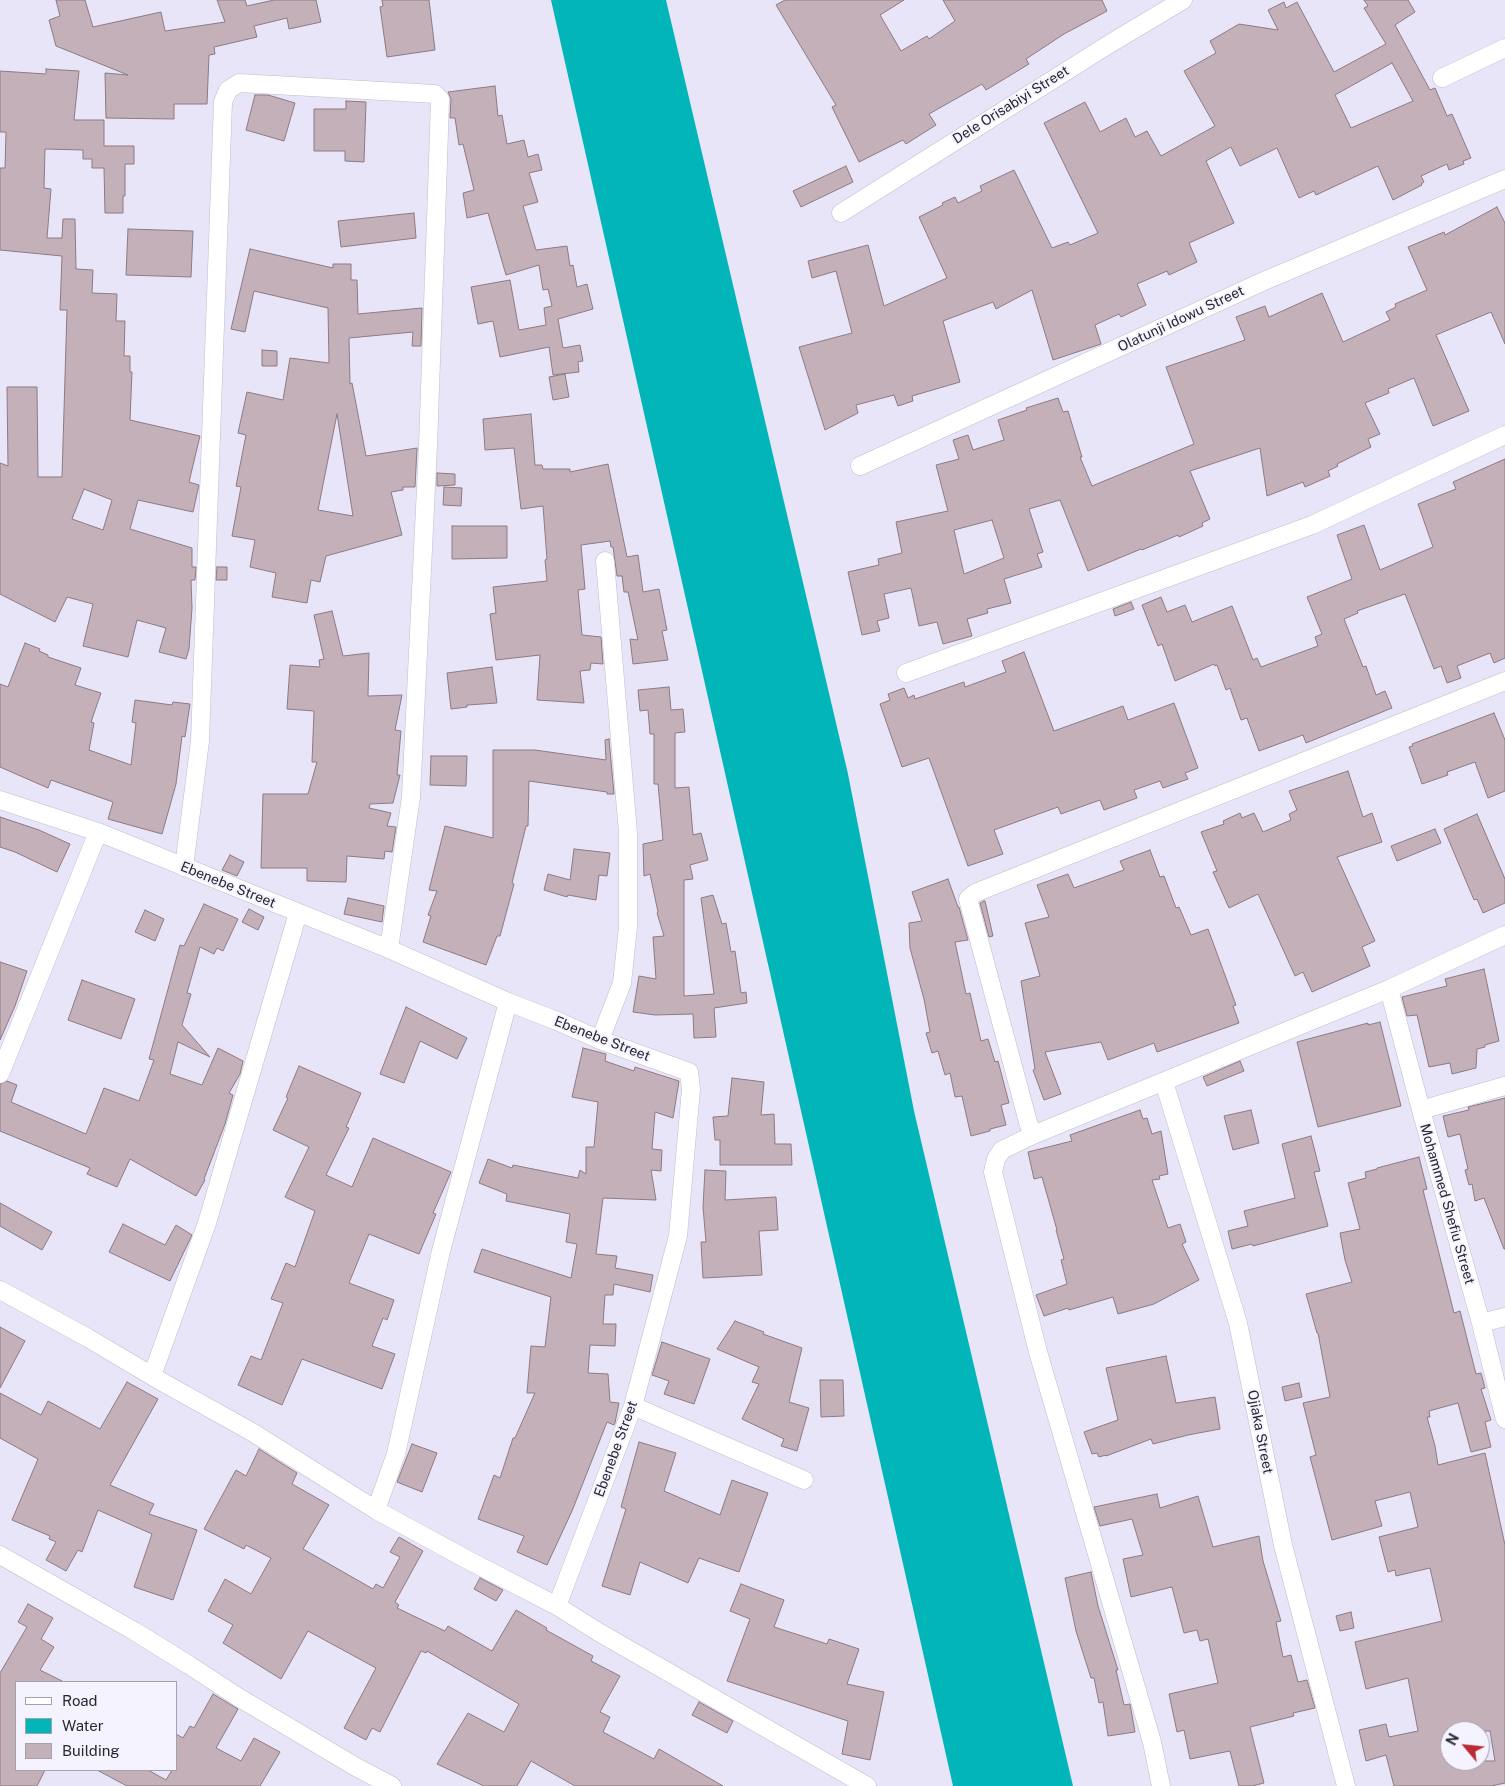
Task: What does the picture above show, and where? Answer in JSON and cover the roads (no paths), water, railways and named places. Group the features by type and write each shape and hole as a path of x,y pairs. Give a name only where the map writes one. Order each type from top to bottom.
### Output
{"street":[{"name":"Dele Orisabiyi Street","path":"841,213 1102,48 1183,0"},
{"path":"1442,78 1505,48"},
{"path":"184,867 200,741 223,102 228,90 239,83 435,94 440,99 438,162 428,446 411,797 389,949"},
{"name":"Olatunji Idowu Street","path":"860,466 1264,281 1505,179"},
{"path":"906,673 1312,525 1505,435"},
{"path":"600,1040 622,983 628,927 628,833 604,561"},
{"path":"1033,1135 968,899 984,889 1505,681"},
{"name":"Ebenebe Street","path":"0,800 98,832 389,949 508,1002 600,1040 689,1072 691,1089 678,1236 633,1406 557,1606"},
{"path":"0,1074 98,832"},
{"path":"152,1376 207,1223 298,913"},
{"path":"1161,1786 1152,1742 1038,1352 994,1178 993,1172 996,1159 1002,1150 1033,1135 1389,989 1505,935"},
{"name":"Mohammed Shefiu Street","path":"1389,989 1481,1323 1505,1419"},
{"path":"376,1510 396,1454 441,1251 508,1002"},
{"name":"Ojiaka Street","path":"1164,1082 1238,1323 1283,1545 1346,1786"},
{"path":"1421,1110 1505,1086"},
{"path":"0,1290 252,1432 376,1510 557,1606 600,1633 867,1786"},
{"path":"1481,1323 1505,1317"},
{"path":"633,1406 804,1480"},
{"path":"0,1555 134,1631 238,1697 356,1767 392,1786"}],"water":[{"path":"551,0 666,0 848,774 914,1111 1073,1786 953,1786"}]}
